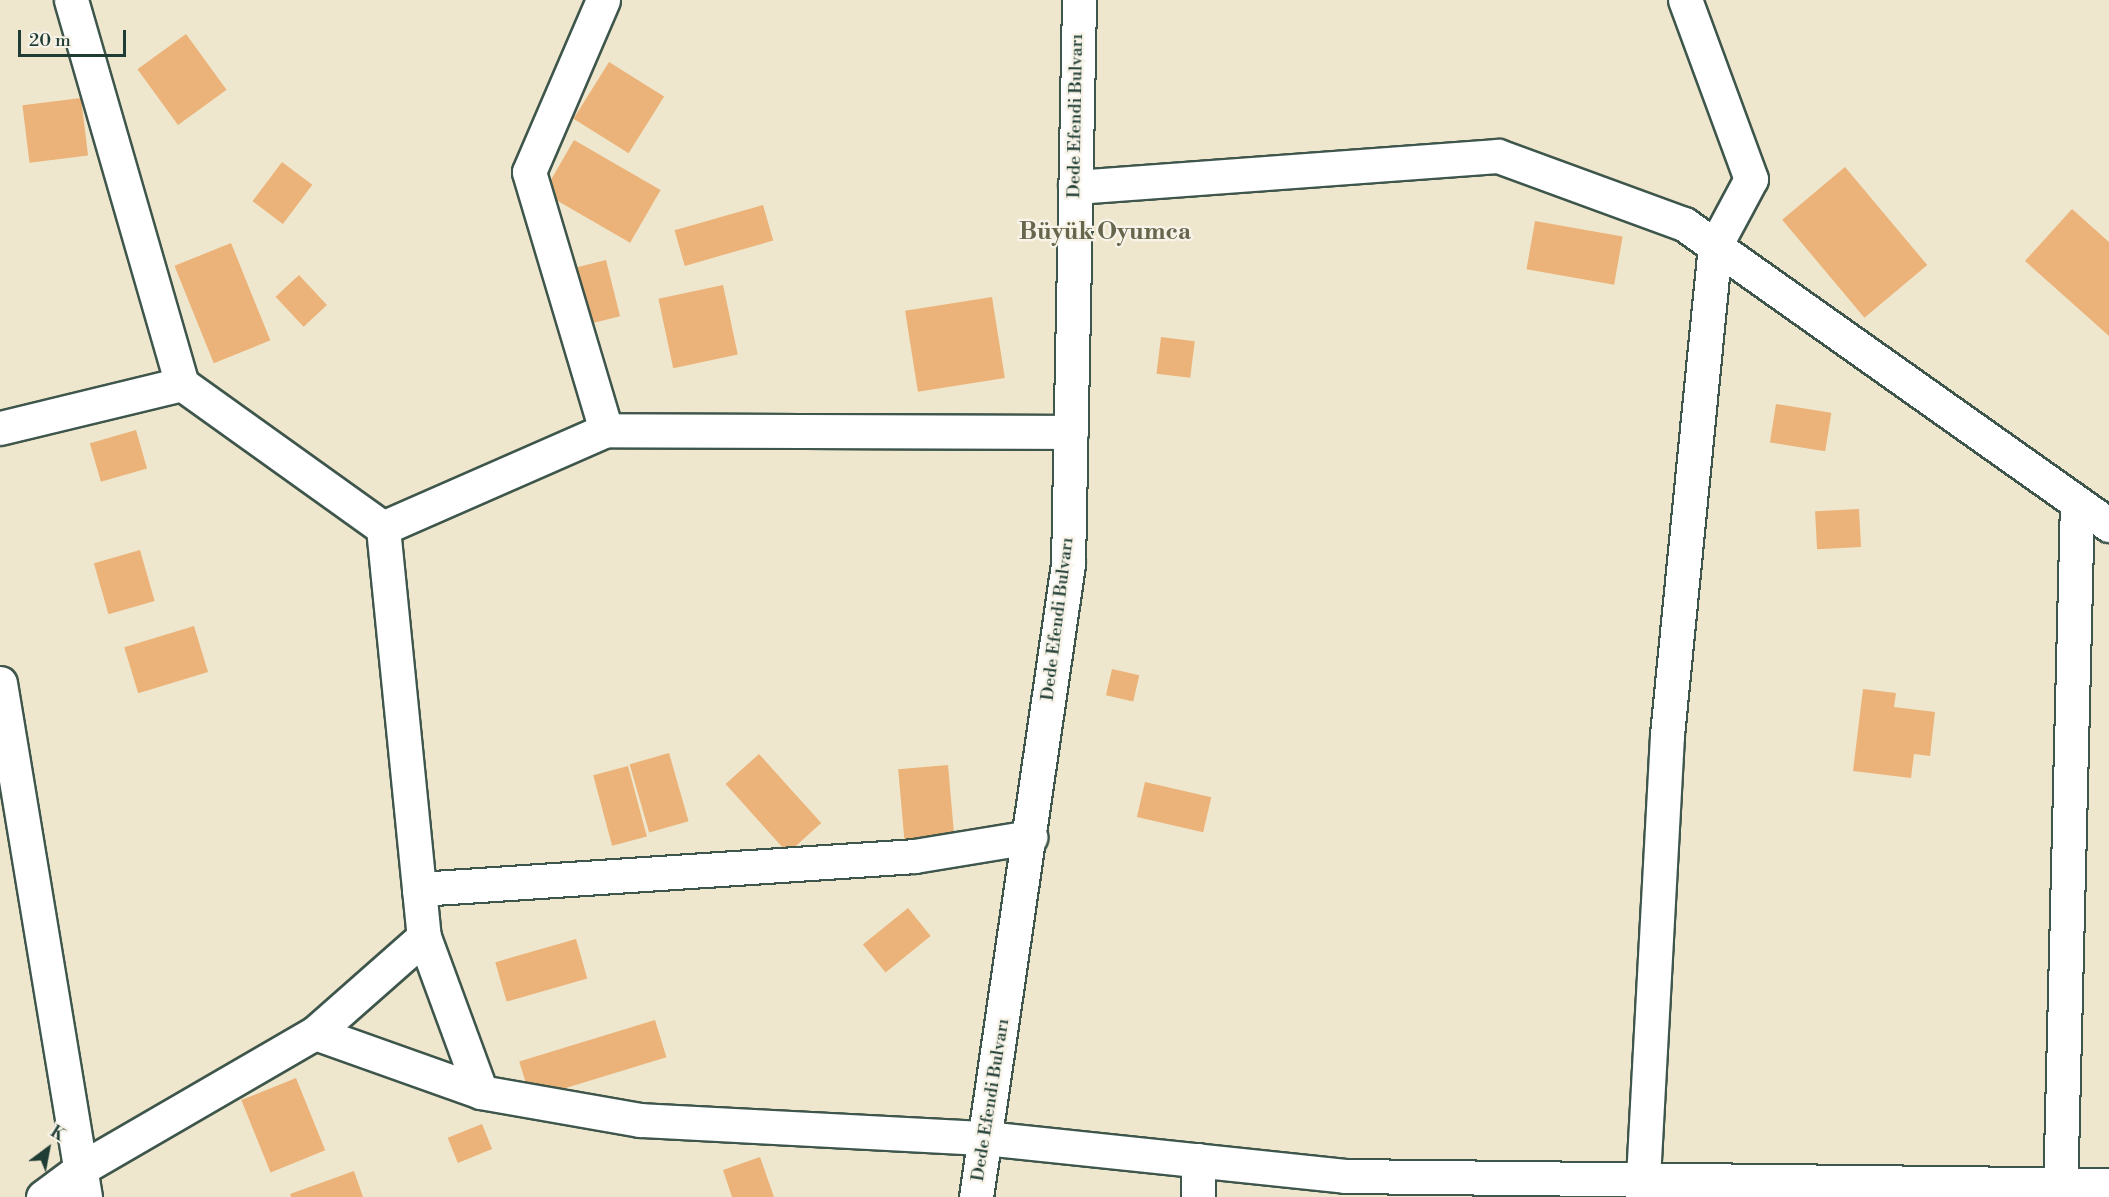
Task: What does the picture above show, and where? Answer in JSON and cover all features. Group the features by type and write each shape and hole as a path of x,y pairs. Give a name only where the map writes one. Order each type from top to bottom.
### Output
{"street":[{"path":"70,0 182,384 383,528 424,937 482,1092"},
{"path":"603,0 529,172 606,430"},
{"name":"Dede Efendi Bulvarı","path":"976,1197 1068,564 1079,0"},
{"path":"1642,1189 1667,735 1715,246 1751,179 1685,0"},
{"path":"1075,187 1498,156 1684,224 2109,525"},
{"path":"0,428 182,384"},
{"path":"383,528 606,430 1071,432"},
{"path":"2060,1191 2077,503"},
{"path":"0,683 84,1182"},
{"path":"419,889 914,856 1030,837"},
{"path":"43,1197 84,1182 315,1033 424,937"},
{"path":"315,1033 482,1092 640,1120 985,1138 1345,1176 1642,1189 2060,1191 2109,1185"},
{"path":"1198,1160 1198,1197"}],"building":[{"path":"186,34 227,90 178,125 137,69"},
{"path":"609,62 664,96 629,153 573,119"},
{"path":"81,98 88,156 30,163 22,105"},
{"path":"574,140 661,190 630,243 544,193"},
{"path":"282,162 312,185 283,224 253,201"},
{"path":"1845,167 1927,265 1864,318 1782,220"},
{"path":"763,205 773,241 685,266 675,230"},
{"path":"2072,209 2109,242 2109,336 2025,261"},
{"path":"1535,221 1623,236 1614,285 1526,269"},
{"path":"231,243 270,340 214,363 174,266"},
{"path":"606,260 620,316 589,324 575,268"},
{"path":"299,275 327,305 304,327 276,297"},
{"path":"723,285 738,354 673,368 658,299"},
{"path":"992,297 1005,378 918,392 905,311"},
{"path":"1161,337 1195,341 1190,378 1156,374"},
{"path":"1776,404 1831,413 1825,451 1770,443"},
{"path":"136,430 147,468 101,482 90,443"},
{"path":"1859,509 1861,547 1817,549 1815,511"},
{"path":"140,550 155,601 108,614 94,563"},
{"path":"194,626 208,672 138,693 124,647"},
{"path":"1112,669 1139,675 1133,702 1106,695"},
{"path":"1863,689 1896,693 1894,707 1935,712 1930,756 1914,754 1911,778 1853,771"},
{"path":"669,753 689,821 649,833 630,764"},
{"path":"759,754 821,823 788,853 726,784"},
{"path":"948,765 954,835 904,839 898,769"},
{"path":"628,766 647,837 612,846 593,775"},
{"path":"1145,782 1211,797 1203,832 1137,817"},
{"path":"908,908 931,936 886,972 863,945"},
{"path":"576,939 587,978 507,1002 495,962"},
{"path":"655,1020 666,1057 531,1099 519,1062"},
{"path":"296,1078 325,1150 271,1172 241,1100"},
{"path":"482,1124 492,1149 458,1163 448,1138"},
{"path":"760,1157 774,1197 732,1197 723,1170"},
{"path":"354,1171 363,1197 291,1197 290,1194"}],"district":[{"name":"Büyük Oyumca","path":"1105,233"}]}
